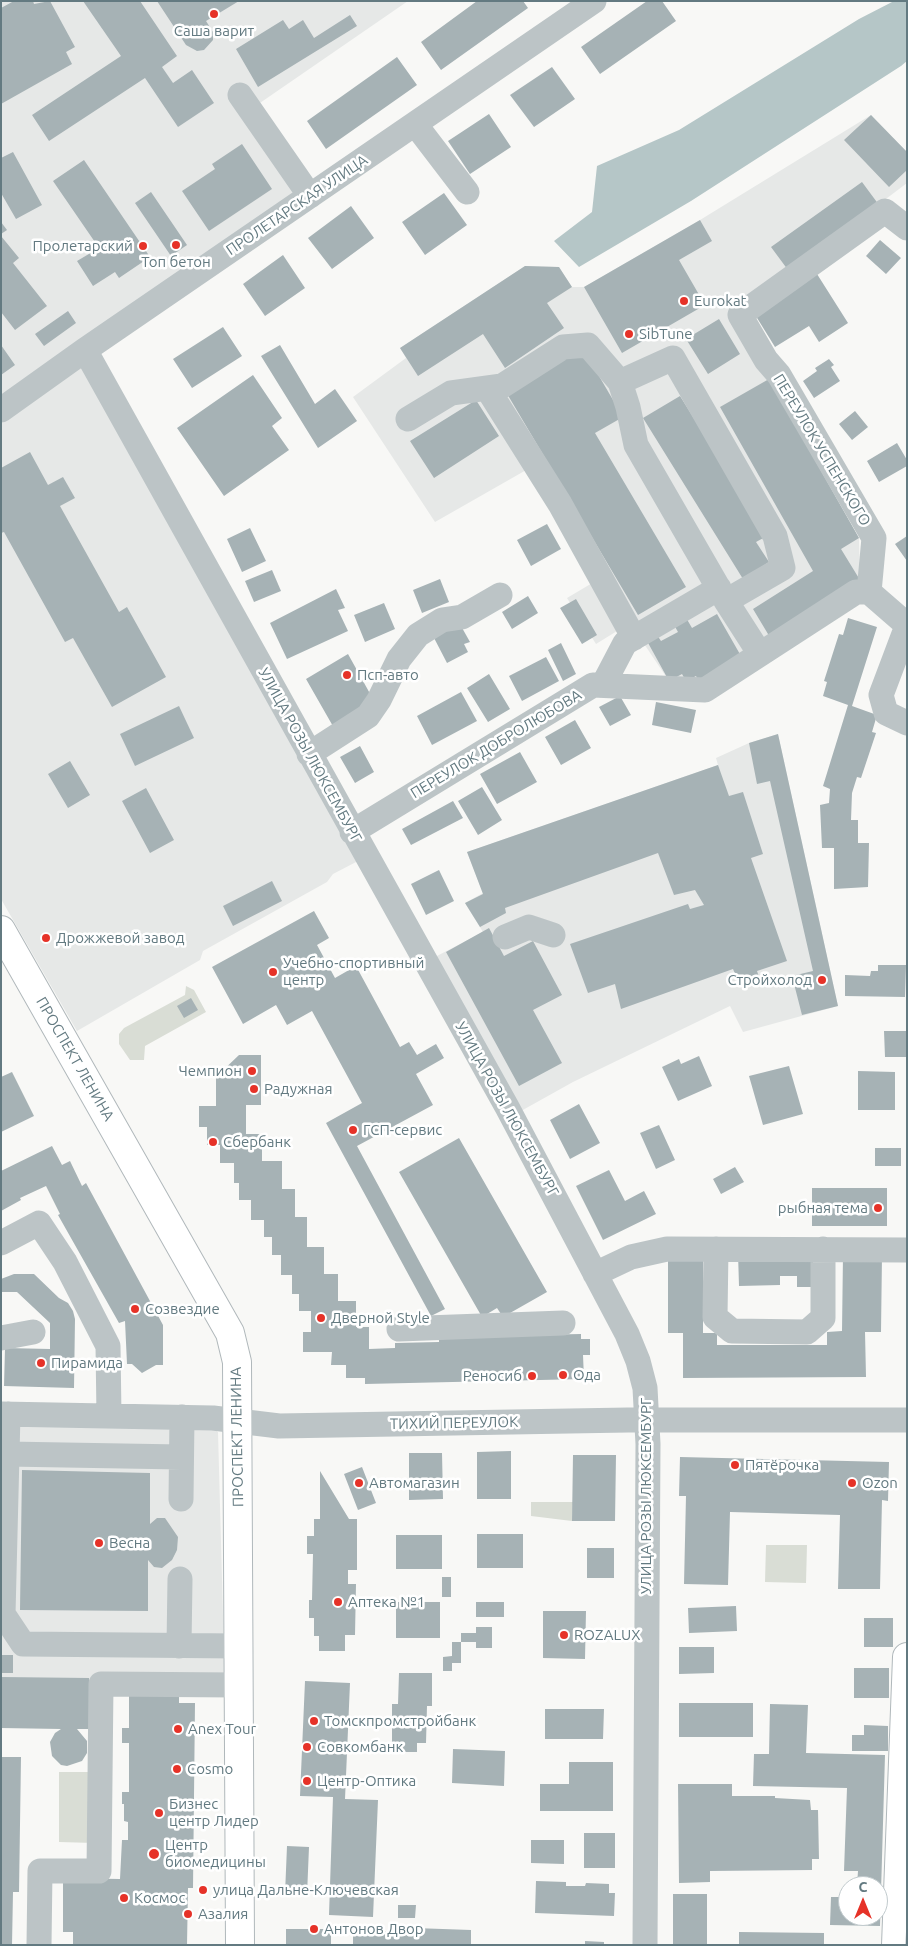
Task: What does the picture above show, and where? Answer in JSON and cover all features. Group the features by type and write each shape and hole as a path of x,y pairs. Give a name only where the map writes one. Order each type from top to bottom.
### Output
{"main road":[{"name":"ПРОСПЕКТ ЛЕНИНА","path":"1,930 230,1333 237,1362 239,1421 237,1685 240,1945"},
{"path":"896,1945 907,1657"}],"street":[{"name":"ПРОЛЕТАРСКАЯ УЛИЦА","path":"1,410 85,350 415,124 570,8 594,1"},
{"path":"240,95 310,196"},
{"path":"415,124 467,192"},
{"name":"ПЕРЕУЛОК УСПЕНСКОГО","path":"870,592 874,538 779,375 766,360 740,315 885,211 907,228"},
{"path":"408,419 451,393 502,386 563,347 588,345 620,382 628,407 636,445 722,595 760,654"},
{"name":"УЛИЦА РОЗЫ ЛЮКСЕМБУРГ","path":"85,350 352,832 508,1107 638,1361 645,1388 647,1421 645,1945"},
{"path":"603,685 625,643 722,595 783,568 775,536 673,358 620,382"},
{"path":"487,388 560,504 634,638"},
{"name":"ПЕРЕУЛОК ДОБРОЛЮБОВА","path":"352,832 593,685 704,690 856,592 870,592"},
{"path":"870,592 907,626 881,695 886,713 907,723"},
{"path":"309,754 368,716 379,700 399,659 418,634 442,620 462,617 500,595"},
{"path":"506,937 529,927 554,935"},
{"path":"1,1243 39,1223 64,1262 108,1346 109,1416"},
{"path":"595,1274 631,1256 652,1251 716,1249 907,1250"},
{"path":"716,1249 715,1317 732,1331 807,1332 823,1318 823,1249"},
{"path":"399,1329 563,1323"},
{"path":"1,1338 34,1332"},
{"path":"4,1414 7,1454 3,1614 24,1644 237,1646"},
{"name":"ТИХИЙ ПЕРЕУЛОК","path":"4,1414 182,1417 279,1426 907,1420"},
{"path":"181,1499 182,1417"},
{"path":"7,1454 181,1457"},
{"path":"179,1646 180,1579"},
{"path":"39,1945 40,1871 99,1871 101,1684 237,1685"}],"shaded area":[{"path":"1,1 408,1 257,105 314,185 1,402"},
{"path":"894,1 907,1 907,61 901,66 691,201 579,267 554,241 592,212 597,166 679,130 859,19"},
{"path":"871,115 907,152 907,183 730,317 769,379 859,538 860,580 698,680 669,681 630,623 596,644 567,598 599,579 528,469 435,522 353,397 406,358 400,348 525,266 559,267 572,287 584,287 700,220"},
{"path":"79,363 358,861 333,874 327,882 203,951 200,960 77,1031 1,899 1,420"},
{"path":"778,734 838,1006 743,1032 730,1006 573,1082 521,1111 435,957 483,932 465,903 483,893 467,852 718,765 716,758 749,743"},
{"path":"186,986 194,990 206,1012 145,1046 144,1060 130,1060 119,1044 119,1034 124,1028 185,995"},
{"path":"1,1424 215,1429 218,1432 225,1690 1,1686"},
{"path":"531,1502 573,1502 572,1521 531,1516"},
{"path":"766,1545 807,1545 806,1583 765,1582"},
{"path":"59,1772 94,1772 94,1843 59,1842"}],"building":[{"path":"14,1 33,1 34,4 50,1 75,47 66,52 72,64 1,104 1,8"},
{"path":"83,1 140,1 177,56 162,67 173,83 192,70 214,103 178,127 145,78 49,141 32,115 121,56"},
{"path":"157,1 239,1 206,21 213,32 213,40 204,50 197,51 186,45"},
{"path":"477,1 523,1 528,8 441,70 421,42"},
{"path":"647,1 662,1 676,21 600,74 581,47"},
{"path":"350,15 357,26 258,87 236,49 283,20 289,29 303,20 314,38"},
{"path":"397,57 417,85 326,149 307,121"},
{"path":"552,67 575,99 534,127 510,95"},
{"path":"489,114 511,147 470,174 448,141"},
{"path":"871,115 907,152 907,170 889,187 844,140"},
{"path":"242,144 272,189 209,231 182,191 215,169 212,164"},
{"path":"13,152 42,205 16,219 1,193 1,158"},
{"path":"84,160 150,257 119,278 115,272 93,286 77,261 99,248 53,181"},
{"path":"862,182 879,205 788,270 771,247"},
{"path":"151,192 187,245 171,256 135,203"},
{"path":"444,193 467,225 425,255 402,222"},
{"path":"351,206 374,238 332,269 308,238"},
{"path":"700,220 712,241 679,260 705,305 622,353 584,287"},
{"path":"1,222 7,230 1,234"},
{"path":"1,236 19,258 13,263 47,306 15,330 1,312"},
{"path":"880,240 901,258 886,274 866,256"},
{"path":"283,255 305,288 265,316 243,284"},
{"path":"525,266 559,267 572,287 547,303 564,328 505,368 483,334 418,376 400,348"},
{"path":"817,274 848,323 819,342 809,326 775,347 754,313"},
{"path":"68,311 76,323 44,346 35,334"},
{"path":"719,319 740,354 708,374 686,339"},
{"path":"223,327 242,356 192,388 173,359"},
{"path":"1,345 15,365 1,375"},
{"path":"280,345 315,404 335,389 357,421 318,448 261,356"},
{"path":"582,347 623,417 595,433 686,587 638,615 506,392"},
{"path":"829,359 834,365 831,367 840,381 814,398 803,381 817,371 815,368"},
{"path":"253,375 282,418 272,426 289,450 224,496 177,428"},
{"path":"769,379 859,538 841,549 860,580 771,639 753,609 813,571 720,407"},
{"path":"680,396 767,536 756,542 769,562 743,579 643,418"},
{"path":"476,400 499,436 434,478 410,441"},
{"path":"855,411 868,427 852,440 839,424"},
{"path":"897,443 907,460 907,466 879,482 867,461"},
{"path":"30,452 48,485 63,477 75,498 60,506 119,612 127,607 166,677 112,707 73,638 65,642 4,532 1,533 1,468"},
{"path":"547,524 561,549 531,566 517,540"},
{"path":"250,528 266,561 242,572 227,539"},
{"path":"907,536 907,561 895,544"},
{"path":"272,570 281,591 254,602 245,581"},
{"path":"440,579 449,602 422,613 413,590"},
{"path":"336,589 345,608 338,610 348,631 287,659 270,623"},
{"path":"528,596 538,613 512,629 502,612"},
{"path":"576,599 597,635 582,644 560,608"},
{"path":"384,603 395,629 365,642 354,615"},
{"path":"717,614 741,656 698,680 696,676 686,681 682,674 669,681 647,641 657,635 661,641 678,632 673,623 685,616 692,628"},
{"path":"848,618 877,627 852,706 877,715 872,732 876,733 861,778 857,777 852,793 851,820 858,820 858,843 869,843 868,887 834,889 834,848 822,848 820,805 829,803 830,789 823,786 848,705 823,696 827,682 824,681 839,634 843,635"},
{"path":"461,626 470,642 464,644 468,652 447,663 433,636"},
{"path":"561,643 576,674 563,681 548,650"},
{"path":"348,654 373,699 334,728 306,679"},
{"path":"546,657 559,681 522,701 509,676"},
{"path":"489,674 510,709 488,722 467,688"},
{"path":"461,692 477,721 432,745 417,716"},
{"path":"620,696 631,715 610,726 599,707"},
{"path":"656,702 696,710 691,733 652,725"},
{"path":"179,706 194,738 135,766 120,734"},
{"path":"575,720 591,748 561,765 545,737"},
{"path":"778,734 838,1006 802,1015 792,976 813,971 770,781 757,784 749,743"},
{"path":"360,746 374,772 355,783 340,757"},
{"path":"520,752 537,782 497,804 480,774"},
{"path":"70,761 90,795 68,808 48,774"},
{"path":"718,765 729,796 743,792 763,854 751,858 787,961 757,971 759,977 739,983 733,969 621,1009 615,984 588,993 570,944 688,904 690,909 704,905 695,890 674,895 658,853 505,908 506,913 480,927 465,903 483,894 467,852"},
{"path":"482,787 502,820 478,835 458,801"},
{"path":"146,788 174,840 150,853 122,801"},
{"path":"453,801 463,818 411,845 402,829"},
{"path":"439,870 454,901 426,915 411,884"},
{"path":"272,881 282,901 233,926 223,906"},
{"path":"314,911 329,938 317,945 335,978 356,966 400,1047 409,1042 417,1055 436,1044 444,1058 416,1074 433,1105 357,1146 445,1309 431,1316 326,1123 362,1103 312,1011 287,1025 276,1005 243,1024 212,967"},
{"path":"489,928 504,956 533,941 562,995 533,1010 562,1063 519,1086 446,952"},
{"path":"878,965 906,965 905,997 845,996 845,975 870,976 871,971 878,971"},
{"path":"191,998 198,1010 184,1018 177,1006"},
{"path":"884,1031 907,1031 907,1057 885,1057"},
{"path":"239,1055 261,1055 261,1105 246,1105 246,1134 262,1134 262,1161 282,1161 282,1189 295,1189 295,1217 307,1217 307,1247 324,1247 324,1274 338,1274 338,1301 356,1301 356,1327 369,1327 369,1349 395,1348 395,1343 439,1342 439,1337 581,1334 581,1339 590,1339 590,1355 583,1355 584,1379 365,1384 365,1378 346,1378 346,1365 331,1365 332,1352 303,1352 303,1332 311,1332 311,1311 299,1311 299,1294 292,1294 292,1275 281,1275 281,1255 272,1255 272,1237 264,1237 264,1220 251,1220 251,1200 239,1200 239,1183 234,1183 234,1163 220,1163 220,1145 207,1145 207,1127 199,1127 199,1106 216,1106 216,1077"},
{"path":"699,1056 712,1086 678,1101 662,1067 679,1059 681,1064"},
{"path":"789,1066 803,1114 763,1125 749,1076"},
{"path":"858,1071 895,1072 895,1110 858,1110"},
{"path":"12,1072 34,1116 1,1132 1,1077"},
{"path":"579,1104 600,1143 570,1159 550,1120"},
{"path":"659,1125 675,1160 656,1169 640,1133"},
{"path":"459,1138 547,1292 503,1317 497,1308 482,1317 399,1172"},
{"path":"52,1146 62,1165 70,1161 82,1186 86,1183 163,1325 163,1365 156,1365 142,1373 132,1364 127,1364 125,1321 119,1323 58,1215 60,1214 46,1186 20,1198 21,1200 1,1211 1,1171"},
{"path":"875,1148 901,1148 901,1166 875,1166"},
{"path":"735,1167 744,1182 721,1194 713,1179"},
{"path":"609,1170 625,1201 644,1191 656,1214 603,1240 576,1186"},
{"path":"812,1188 887,1188 887,1226 812,1226"},
{"path":"738,1253 813,1260 813,1287 797,1287 797,1276 780,1276 780,1285 739,1286"},
{"path":"668,1255 703,1255 703,1333 717,1333 717,1345 827,1345 827,1332 842,1331 843,1255 882,1255 881,1332 865,1332 866,1377 683,1378 683,1333 668,1333"},
{"path":"14,1274 34,1274 59,1298 68,1303 73,1311 75,1319 74,1388 4,1386 5,1348 50,1349 50,1323 17,1292 1,1292 1,1279"},
{"path":"511,1451 511,1499 477,1499 477,1452"},
{"path":"409,1453 442,1453 443,1499 409,1500"},
{"path":"573,1455 616,1455 615,1521 572,1521"},
{"path":"680,1457 889,1462 888,1501 882,1500 880,1589 838,1589 840,1515 730,1512 728,1585 684,1584 686,1496 679,1496"},
{"path":"362,1467 376,1503 358,1510 344,1474"},
{"name":"Весна","path":"22,1470 150,1473 150,1524 157,1518 165,1518 178,1537 177,1550 172,1560 162,1568 154,1567 148,1560 148,1611 20,1610"},
{"path":"320,1471 349,1519 357,1519 357,1570 348,1570 348,1584 356,1584 355,1635 345,1635 345,1651 319,1651 319,1636 314,1636 314,1618 309,1618 309,1600 312,1600 313,1554 307,1554 307,1536 314,1536 314,1519 320,1519"},
{"path":"477,1534 523,1534 523,1568 477,1568"},
{"path":"396,1535 442,1535 442,1569 396,1569"},
{"path":"587,1548 614,1548 614,1578 587,1578"},
{"path":"442,1577 451,1577 451,1597 442,1597"},
{"path":"396,1602 440,1602 440,1638 396,1638"},
{"path":"476,1602 504,1602 504,1617 476,1617"},
{"path":"736,1606 737,1631 689,1633 688,1608"},
{"name":"ROZALUX","path":"543,1611 586,1611 585,1659 543,1658"},
{"path":"864,1618 893,1618 893,1647 864,1647"},
{"path":"476,1627 492,1627 492,1648 476,1648 476,1642 461,1642 461,1633 476,1633"},
{"path":"452,1642 461,1642 461,1663 452,1663 452,1671 443,1671 443,1657 452,1656"},
{"path":"679,1647 714,1647 714,1673 679,1674"},
{"path":"1,1655 13,1655 13,1673 1,1673"},
{"path":"854,1668 889,1668 889,1698 854,1698"},
{"path":"399,1673 432,1673 432,1706 427,1706 426,1743 417,1743 417,1752 392,1752 392,1704 398,1704"},
{"path":"1,1677 89,1678 89,1729 77,1729 87,1741 87,1753 82,1761 67,1766 61,1765 52,1756 50,1742 55,1733 61,1729 1,1728"},
{"path":"305,1681 350,1683 345,1799 378,1800 373,1917 329,1915 333,1797 300,1796"},
{"name":"Бизнес центр Лидер","path":"129,1691 179,1692 179,1703 195,1703 193,1888 188,1888 187,1945 73,1945 73,1932 63,1932 63,1878 120,1879 122,1840 128,1840 128,1822 124,1821 122,1792 129,1792 129,1743 122,1743 122,1728 129,1728"},
{"path":"679,1703 753,1703 753,1737 679,1737"},
{"path":"770,1704 808,1705 806,1753 885,1755 881,1876 858,1876 858,1871 844,1871 847,1788 753,1786 754,1754 769,1754"},
{"path":"545,1709 604,1709 603,1739 545,1739"},
{"path":"864,1725 888,1726 888,1751 852,1751 852,1735 864,1735"},
{"path":"453,1749 505,1751 504,1786 452,1783"},
{"path":"1,1757 21,1757 19,1892 13,1892 12,1945 1,1945"},
{"path":"569,1762 613,1762 613,1811 540,1811 540,1784 569,1784"},
{"path":"678,1784 732,1784 732,1796 775,1796 775,1798 810,1800 811,1810 818,1810 819,1859 812,1859 812,1870 710,1871 710,1882 679,1883"},
{"path":"584,1833 615,1833 615,1868 584,1868"},
{"path":"531,1840 564,1840 564,1864 531,1863"},
{"path":"287,1846 309,1847 307,1895 285,1894"},
{"path":"536,1881 566,1882 566,1886 585,1886 586,1883 609,1884 609,1893 615,1893 614,1916 535,1913"},
{"path":"673,1894 707,1894 707,1945 673,1945"},
{"path":"831,1897 838,1897 838,1925 830,1925"},
{"path":"398,1905 416,1905 415,1918 398,1918"},
{"path":"414,1928 471,1930 471,1945 353,1945 353,1930 414,1932"},
{"path":"286,1929 331,1929 331,1945 286,1945"},
{"path":"739,1932 824,1933 824,1945 739,1945"},
{"path":"585,1941 604,1942 604,1945 585,1945"}],"tram line":[{"path":"906,1945 907,1919"}],"place":[{"name":"Саша варит","path":"214,14"},
{"name":"Топ бетон","path":"176,245"},
{"name":"Пролетарский","path":"143,246"},
{"name":"Eurokat","path":"684,301"},
{"name":"SibTune","path":"629,334"},
{"name":"Псп-авто","path":"347,675"},
{"name":"Дрожжевой завод","path":"46,938"},
{"name":"Учебно-спортивный центр","path":"273,972"},
{"name":"Стройхолод","path":"822,980"},
{"name":"Чемпион","path":"252,1071"},
{"name":"Радужная","path":"254,1089"},
{"name":"ГСП-сервис","path":"353,1130"},
{"name":"Сбербанк","path":"213,1142"},
{"name":"рыбная тема","path":"878,1208"},
{"name":"Созвездие","path":"135,1309"},
{"name":"Дверной Style","path":"321,1318"},
{"name":"Пирамида","path":"41,1363"},
{"name":"Ода","path":"563,1375"},
{"name":"Реносиб","path":"532,1376"},
{"name":"Пятёрочка","path":"735,1465"},
{"name":"Автомагазин","path":"359,1483"},
{"name":"Ozon","path":"852,1483"},
{"name":"Весна","path":"99,1543"},
{"name":"Аптека №1","path":"338,1602"},
{"name":"ROZALUX","path":"564,1635"},
{"name":"Томскпромстройбанк","path":"314,1721"},
{"name":"Anex Tour","path":"178,1729"},
{"name":"Совкомбанк","path":"307,1747"},
{"name":"Cosmo","path":"177,1769"},
{"name":"Центр-Оптика","path":"307,1781"},
{"name":"Бизнес центр Лидер","path":"159,1813"},
{"name":"Центр биомедицины","path":"154,1854"},
{"name":"улица Дальне-Ключевская","path":"203,1890"},
{"name":"Космос","path":"124,1898"},
{"name":"Азалия","path":"188,1914"},
{"name":"Антонов Двор","path":"314,1929"}]}
